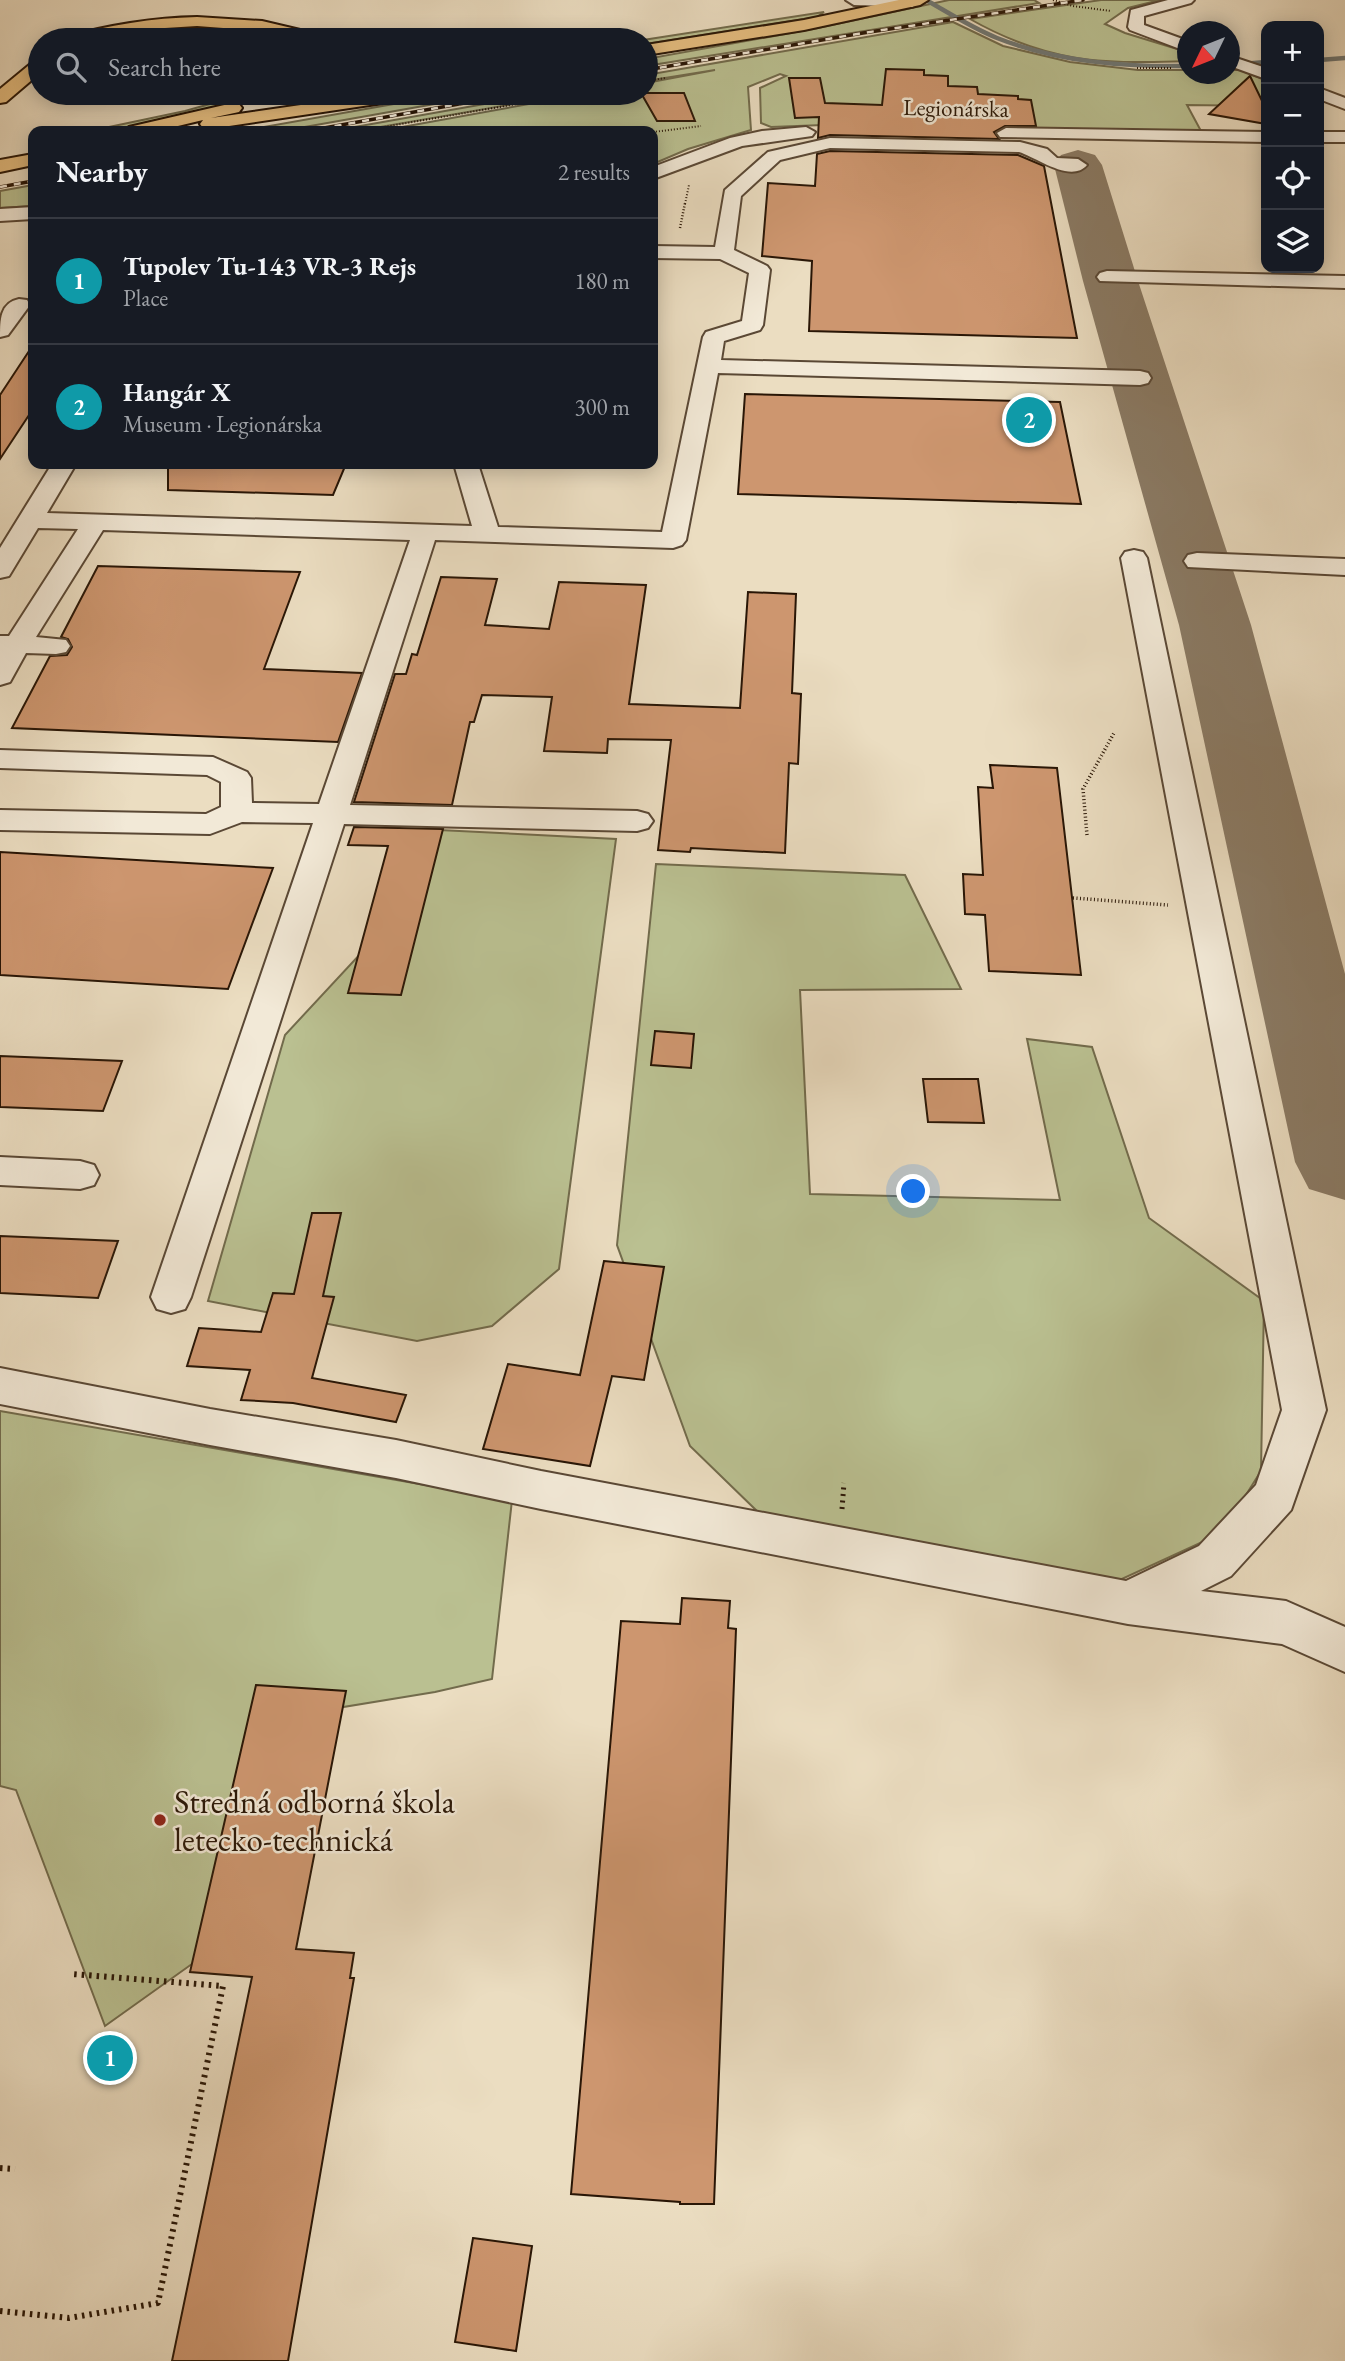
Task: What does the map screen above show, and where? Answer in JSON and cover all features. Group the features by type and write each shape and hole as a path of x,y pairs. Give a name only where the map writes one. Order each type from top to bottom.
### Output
{"main road":[{"path":"658,49 916,1"},
{"path":"125,28 191,22 276,28"},
{"path":"0,84 28,60"},
{"path":"0,98 28,75"},
{"path":"213,118 240,105"},
{"path":"192,126 256,105"},
{"path":"165,126 275,105"},
{"path":"213,118 319,105"},
{"path":"0,156 28,151"},
{"path":"0,166 28,161"}],"street":[{"path":"1177,43 1136,27 1135,17 1136,13 1147,9 1186,0"},
{"path":"845,16 854,10 855,1 916,1"},
{"path":"1240,64 1261,72"},
{"path":"1324,95 1345,104"},
{"name":"Legionárska","path":"658,171 736,142 762,136 824,130 1261,136"},
{"path":"1324,137 1345,137"},
{"path":"724,253 732,194 774,156 830,143 993,146 1020,147 1041,153 1052,163 1078,165"},
{"path":"0,215 28,213"},
{"path":"31,520 673,540 714,337 752,325 760,270 724,253 658,252"},
{"path":"1107,277 1345,282"},
{"path":"0,330 19,305"},
{"path":"708,366 1140,378"},
{"path":"0,570 61,469"},
{"path":"468,469 487,534"},
{"path":"0,676 8,644 95,522"},
{"path":"170,1297 425,532"},
{"path":"1128,1603 1215,1561 1275,1496 1304,1410 1134,558"},
{"path":"1197,561 1345,567"},
{"path":"8,644 56,646"},
{"path":"0,758 213,766 236,778 237,812"},
{"path":"0,820 210,824 237,812 637,821"},
{"path":"0,1171 80,1175"},
{"path":"0,1386 210,1427 396,1459 567,1495 1128,1603 1286,1623 1345,1650"}],"path":[{"path":"1052,0 1135,17"},
{"path":"1137,68 1175,68"},
{"path":"658,79 665,78"},
{"path":"389,126 511,105"},
{"path":"675,252 691,175"},
{"path":"1087,835 1083,789 1114,733"},
{"path":"1073,898 1204,908"},
{"path":"0,2311 69,2318 158,2303 223,1986 72,1974"},
{"path":"0,2168 15,2169"}],"green space":[{"path":"949,0 1034,0 1039,3 658,64 658,57 813,29"},
{"path":"1101,0 1160,0 1128,8 1105,24 1177,49 1177,61 1128,62 1075,58 1024,44 970,19"},
{"path":"824,12 817,17 658,42 658,38"},
{"path":"953,22 1003,46 1070,62 1138,70 1177,70 1177,84 1240,84 1240,70 1261,78 1261,106 1187,105 1201,131 823,125 771,127 761,123 760,88 786,76 780,74 748,87 751,130 688,149 658,162 658,126 408,126 524,105 658,105 658,81 715,70 658,79 658,73"},
{"path":"206,105 226,105 154,124 114,126"},
{"path":"388,105 429,105 310,126 269,126"},
{"path":"478,105 508,105 386,126 360,126"},
{"path":"28,186 28,206 0,208 0,191"},
{"path":"439,830 616,839 559,1269 492,1326 417,1341 208,1301 285,1035 429,880"},
{"path":"656,864 905,875 961,989 800,990 810,1194 1060,1200 1027,1039 1092,1047 1149,1218 1264,1301 1261,1471 1222,1533 1111,1584 758,1512 690,1446 617,1245"},
{"path":"0,1411 512,1500 492,1679 435,1692 301,1714 234,1934 105,2026 16,1790 0,1786"}],"building":[{"path":"886,69 924,70 924,75 948,76 948,86 977,87 978,94 1018,96 1018,99 1031,100 1036,126 1005,126 994,132 999,139 830,135 818,138 819,117 795,118 789,78 820,78 825,103 882,105"},
{"path":"1250,76 1261,99 1261,123 1209,114"},
{"path":"658,93 684,93 695,121 657,121 648,105 658,105"},
{"path":"830,151 1018,155 1044,166 1077,338 809,331 812,261 762,256 768,183 815,186 817,154"},
{"path":"28,353 28,417 0,459 0,395"},
{"path":"745,394 1060,402 1081,504 738,494"},
{"path":"168,469 344,469 333,495 168,490"},
{"path":"98,566 300,572 264,669 362,673 338,742 12,728 50,656 67,655 72,647 68,639 61,637"},
{"path":"441,577 497,579 485,625 549,629 559,582 646,585 629,704 740,708 748,592 796,594 792,693 801,694 798,764 789,763 785,853 691,848 690,852 658,850 671,740 608,739 607,753 544,751 552,697 482,695 474,722 470,722 452,805 354,802 395,674 406,674 412,654 417,655"},
{"path":"990,765 1057,768 1081,975 989,971 985,915 965,914 963,874 983,875 978,787 993,788"},
{"path":"354,827 443,829 401,995 348,993 388,846 348,845"},
{"path":"0,852 273,868 228,989 0,975"},
{"path":"655,1031 694,1034 691,1068 651,1065"},
{"path":"0,1056 122,1061 103,1111 0,1107"},
{"path":"923,1079 978,1079 984,1123 928,1122"},
{"path":"312,1213 341,1213 323,1296 334,1297 312,1378 406,1395 396,1422 293,1403 241,1400 250,1370 187,1366 199,1328 261,1332 273,1293 294,1294"},
{"path":"0,1236 118,1241 98,1298 0,1293"},
{"path":"604,1261 664,1267 644,1380 612,1376 590,1466 483,1449 508,1364 580,1375"},
{"path":"682,1598 730,1601 728,1628 736,1629 714,2204 680,2204 571,2194 621,1621 680,1624"},
{"path":"256,1685 346,1691 296,1949 354,1953 350,1978 354,1978 288,2361 172,2361 252,1977 190,1972"},
{"path":"473,2238 532,2246 516,2351 455,2342"}],"waterway":[{"path":"926,0 988,34 1043,53 1115,64 1177,66"},
{"path":"1324,60 1345,58"},
{"path":"1240,64 1261,62"}],"taxiway":[{"path":"1078,165 1110,281 1215,625 1345,1162"}],"railway":[{"path":"658,68 863,33 1083,0"},
{"path":"335,126 453,105"},
{"path":"0,187 28,182"}],"place":[{"name":"Hangár X","path":"1029,420"},
{"name":"Stredná odborná škola letecko-technická","path":"160,1820"},
{"name":"Tupolev Tu-143 VR-3 Rejs","path":"110,2058"}]}
